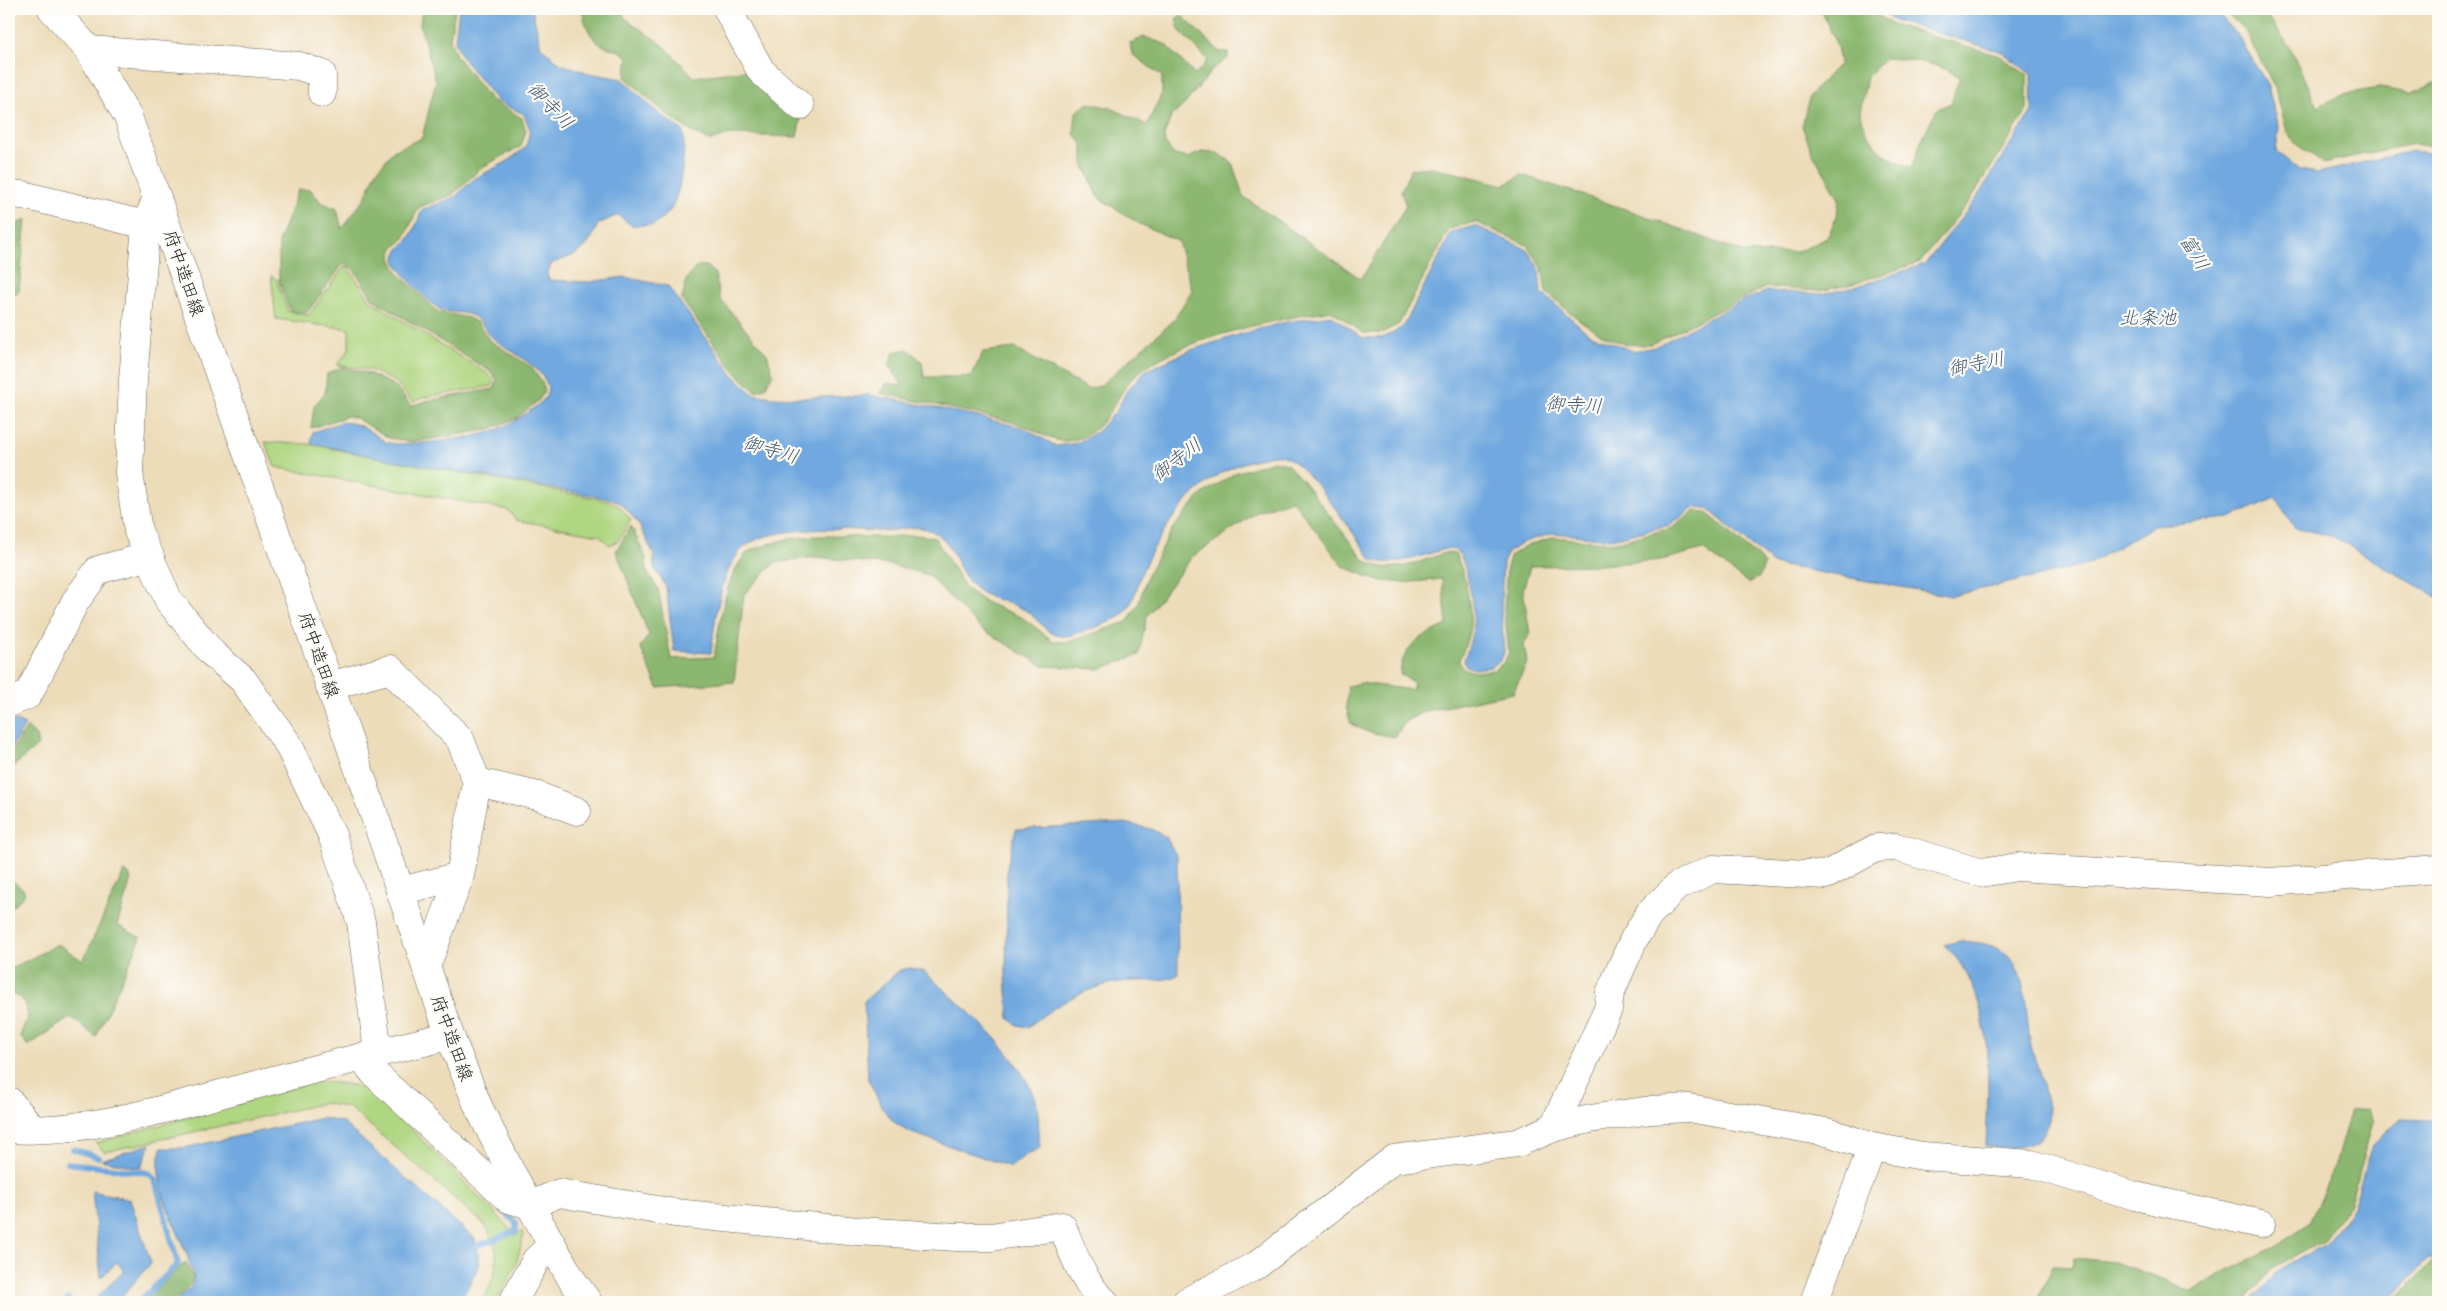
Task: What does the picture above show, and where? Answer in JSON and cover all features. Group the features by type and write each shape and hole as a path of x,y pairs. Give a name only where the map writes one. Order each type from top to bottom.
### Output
{"street":[{"name":"府中造田線","path":"52,9 89,50 128,117 330,686 450,1036 478,1106 510,1170 552,1245 588,1302"},
{"path":"727,9 761,71 800,106"},
{"path":"89,50 299,66 322,74 322,93"},
{"path":"9,194 23,195 146,225"},
{"path":"157,197 146,225 133,380 129,473 138,531 169,601 212,653 243,680 288,744 332,836 361,922 369,1054 374,1073 508,1199 531,1205 559,1193 675,1213 858,1231 957,1237 991,1237 1062,1226 1077,1262 1097,1295 1105,1302"},
{"path":"9,703 28,695 76,602 98,570 150,556"},
{"path":"330,686 390,669 460,739 477,782 460,876 426,967"},
{"path":"477,782 538,796 577,811"},
{"path":"1553,1128 1608,1009 1610,993 1634,938 1649,914 1677,886 1713,869 1826,875 1876,848 1896,847 1981,873 2017,867 2270,882 2438,869"},
{"path":"400,891 460,876"},
{"path":"9,1101 21,1129 133,1117 369,1054 450,1036"},
{"path":"1186,1302 1257,1265 1394,1159 1517,1143 1553,1128 1590,1118 1651,1110 1689,1108 1831,1133 1872,1147 1923,1156 2031,1164 2135,1196 2261,1224"},
{"path":"1814,1302 1872,1147"},
{"path":"513,1302 536,1260 552,1245"}],"green space":[{"path":"422,9 455,9 450,39 456,56 491,100 522,118 526,131 521,146 481,168 452,195 419,207 403,240 392,249 391,258 398,273 438,312 469,318 478,323 489,340 531,367 542,382 544,391 540,399 517,418 487,430 412,442 389,438 356,418 348,416 311,428 314,406 325,393 327,374 342,367 370,374 395,386 411,406 426,401 494,389 497,380 491,372 373,299 354,270 343,264 306,314 290,310 279,281 279,241 298,190 310,189 321,202 337,209 342,229 365,198 376,172 393,151 422,138 436,81 420,26"},
{"path":"582,9 620,9 625,18 664,46 694,77 748,70 801,118 797,137 731,135 709,141 697,135 665,112 625,77 628,58 622,52 596,41 584,19"},
{"path":"1821,9 1869,9 1891,24 2000,56 2027,75 2027,110 1969,202 1920,262 1849,285 1818,291 1766,287 1651,344 1636,345 1607,337 1581,321 1546,292 1542,267 1527,245 1475,222 1449,229 1399,324 1381,333 1363,333 1331,310 1284,319 1209,338 1163,357 1143,369 1125,387 1105,419 1097,428 1073,440 1060,441 1014,422 879,393 887,383 903,386 889,365 894,352 908,349 922,362 924,377 971,377 983,352 1014,348 1088,389 1100,386 1174,320 1192,290 1178,241 1140,224 1099,198 1083,164 1083,145 1074,134 1076,112 1089,103 1111,108 1147,125 1162,93 1162,76 1132,54 1130,43 1144,37 1165,44 1195,75 1208,60 1179,30 1176,19 1181,15 1220,52 1228,52 1228,58 1213,69 1184,105 1171,117 1164,135 1165,143 1174,155 1188,158 1202,152 1217,153 1232,162 1243,196 1361,279 1406,206 1401,191 1411,169 1432,167 1504,185 1522,175 1640,214 1745,253 1797,252 1827,238 1837,216 1839,198 1812,152 1802,126 1810,95 1840,63 1837,46","holes":["1886,58 1933,65 1960,77 1951,103 1937,109 1921,141 1912,168 1884,155 1866,132 1860,112 1867,77"]},
{"path":"2223,9 2261,9 2290,47 2317,107 2343,94 2380,88 2409,93 2438,82 2438,147 2413,144 2322,163 2296,144 2287,131 2275,88 2246,32"},
{"path":"26,219 19,290 9,301 9,244 12,227"},
{"path":"697,266 706,266 715,274 720,299 767,354 773,374 765,388 755,391 734,371 682,300 686,280"},
{"path":"344,267 351,272 371,301 488,374 494,380 492,386 425,397 412,402 397,383 371,370 337,365 349,350 349,329 276,319 271,275 276,279 288,311 308,316"},
{"path":"265,442 308,444 610,501 620,507 631,520 618,541 610,545 599,535 516,520 508,510 275,467"},
{"path":"1274,461 1287,464 1302,480 1365,561 1375,565 1396,567 1417,563 1448,552 1455,554 1469,600 1470,619 1468,636 1459,660 1462,668 1475,672 1495,670 1505,661 1509,652 1504,609 1507,567 1511,555 1526,546 1554,537 1612,543 1672,528 1695,511 1706,512 1759,558 1764,565 1760,577 1748,583 1703,549 1661,560 1599,565 1530,566 1523,590 1530,634 1524,644 1527,663 1513,693 1425,711 1406,721 1395,737 1368,732 1351,724 1346,707 1348,686 1360,683 1412,690 1414,683 1400,674 1405,655 1415,642 1447,625 1442,579 1403,583 1375,580 1343,566 1292,500 1257,512 1192,557 1147,616 1139,655 1099,669 1043,666 980,628 928,575 890,565 815,557 775,563 744,594 734,682 658,688 640,647 649,635 616,551 631,526 646,558 647,572 658,589 671,659 714,657 728,588 739,563 747,553 754,549 793,538 823,536 886,537 917,535 935,538 966,589 987,603 1023,618 1053,641 1068,642 1127,622 1138,605 1148,574 1173,528 1201,495 1235,473"},
{"path":"27,727 36,736 38,745 14,766 9,787 9,755"},
{"path":"124,871 129,874 131,880 117,925 141,938 96,1037 71,1017 28,1046 20,1036 28,1015 22,998 9,993 9,970 58,944 83,961"},
{"path":"9,878 24,890 24,896 9,909"},
{"path":"318,1081 369,1087 499,1217 515,1236 522,1231 524,1235 515,1267 496,1302 482,1302 491,1282 496,1263 494,1244 484,1224 350,1108 324,1103 104,1152 96,1143"},
{"path":"2367,1108 2373,1123 2349,1205 2322,1242 2272,1269 2246,1302 2037,1302 2053,1266 2072,1267 2074,1258 2114,1262 2163,1279 2192,1292 2227,1270 2275,1247 2309,1223 2333,1171 2351,1110"},
{"path":"186,1262 193,1278 184,1292 166,1301 142,1302"},
{"path":"2431,1263 2438,1265 2438,1300 2435,1302 2393,1302"}],"water":[{"name":"北条池","path":"459,9 532,9 541,47 561,64 589,73 622,79 657,112 683,131 682,171 678,192 671,209 653,225 631,225 618,215 598,224 590,241 581,251 552,263 547,274 549,280 589,282 624,277 668,286 733,375 753,394 798,398 870,395 962,413 1024,428 1056,446 1077,443 1097,432 1117,410 1126,392 1145,371 1191,350 1282,323 1331,315 1363,338 1382,338 1403,327 1452,232 1475,226 1526,249 1539,268 1541,292 1589,334 1633,351 1655,347 1746,299 1768,291 1820,294 1852,288 1925,264 1974,202 2032,111 2031,74 2002,52 1891,19 1878,9 2214,9 2237,34 2267,84 2279,127 2276,151 2299,170 2318,173 2412,151 2438,154 2438,598 2334,537 2294,527 2276,498 2229,518 2154,526 2087,565 1951,596 1773,564 1707,508 1695,507 1670,525 1611,539 1554,533 1524,542 1508,552 1503,563 1501,608 1504,652 1501,660 1491,667 1475,669 1466,666 1464,660 1472,635 1473,611 1466,572 1459,554 1449,548 1400,561 1381,562 1372,560 1332,504 1307,474 1286,457 1277,455 1266,456 1228,469 1197,491 1184,504 1161,535 1143,569 1130,605 1117,618 1086,631 1060,636 1050,632 1021,608 982,593 968,580 947,543 930,530 909,528 886,531 846,529 805,530 766,536 751,542 740,551 727,573 719,600 711,653 674,651 666,587 654,567 654,554 638,523 622,504 612,499 370,456 311,443 313,432 342,423 361,426 386,442 397,444 470,437 497,430 516,420 539,404 547,395 547,385 533,366 500,344 473,316 444,311 435,306 407,278 395,259 397,251 412,234 422,210 455,197 474,179 508,161 526,147 530,130 524,114 498,102 462,57 455,41"},
{"path":"9,718 25,725 9,751"},
{"path":"1125,823 1151,829 1166,837 1177,857 1178,975 1172,978 1128,981 1095,988 1071,998 1028,1027 1017,1025 1009,1018 1006,977 1007,868 1016,829"},
{"path":"1960,941 1983,944 1999,949 2012,960 2018,970 2025,996 2031,1046 2044,1087 2049,1119 2043,1135 2029,1144 2012,1147 1986,1147 1988,1067 1981,1013 1973,988 1961,965 1944,945"},
{"path":"911,968 925,972 987,1030 1002,1046 1026,1080 1037,1105 1040,1148 1024,1156 1011,1167 909,1132 894,1122 883,1109 868,1079 864,1001 900,970"},
{"path":"322,1118 342,1122 475,1239 480,1264 460,1302 173,1302 190,1289 194,1279 190,1263 164,1198 160,1181 159,1164 161,1148 184,1148"},
{"path":"2400,1119 2432,1120 2438,1123 2438,1260 2427,1259 2389,1302 2251,1302 2276,1272 2324,1245 2342,1224 2353,1207 2372,1145"},
{"path":"150,1144 141,1168 101,1160"},
{"path":"92,1191 130,1199 151,1263 117,1302 92,1302 124,1271 117,1262 101,1278"}],"waterway":[{"path":"73,1149 98,1157"},
{"path":"68,1163 149,1173 155,1179 178,1264 139,1302"},
{"path":"472,1248 516,1231 516,1223 508,1215"},
{"path":"65,1302 68,1299"}],"water label":[{"name":"御寺川","path":"551,105"},
{"name":"富川","path":"2195,252"},
{"name":"御寺川","path":"1976,363"},
{"name":"御寺川","path":"1574,404"},
{"name":"御寺川","path":"771,449"},
{"name":"御寺川","path":"1176,459"}]}
